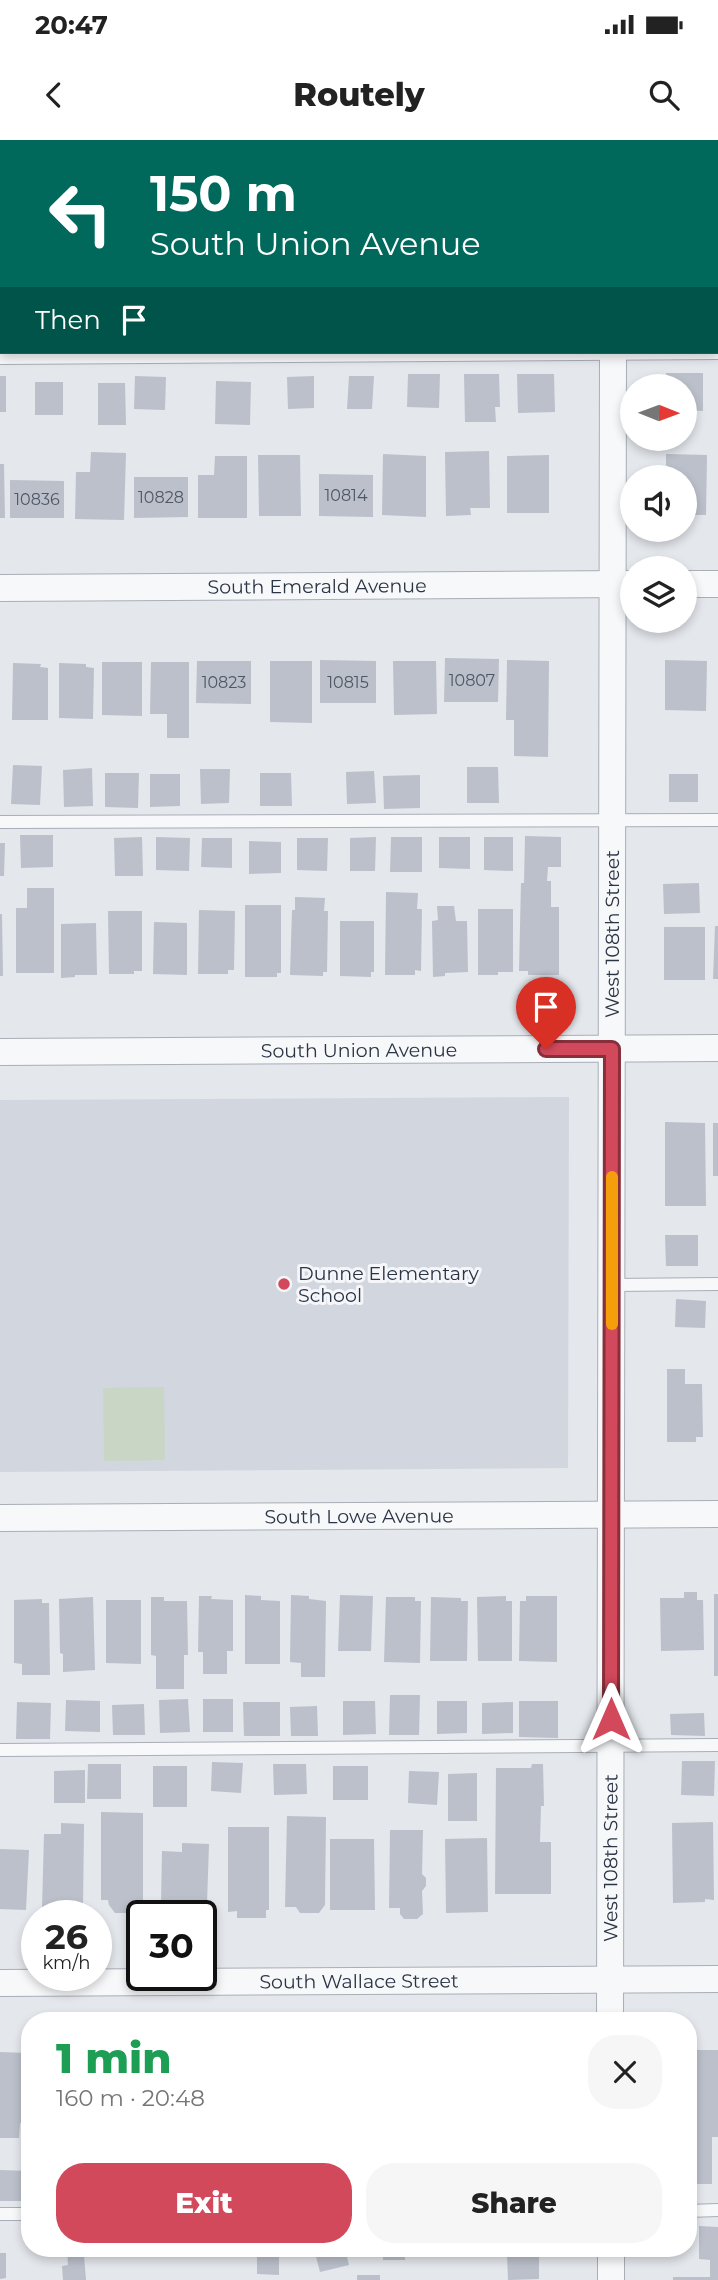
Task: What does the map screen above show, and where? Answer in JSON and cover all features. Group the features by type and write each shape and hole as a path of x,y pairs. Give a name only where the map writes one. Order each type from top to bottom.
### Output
{"street":[{"name":"West 108th Street","path":"613,354 621,556"},
{"name":"South Emerald Avenue","path":"0,588 620,584"},
{"path":"697,584 718,584"},
{"name":"West 108th Street","path":"610,2012 612,821 620,631"},
{"name":"South Union Avenue","path":"0,1052 718,1048"},
{"name":"South Lowe Avenue","path":"0,1518 718,1514"},
{"name":"South Wallace Street","path":"0,1983 718,1979"},
{"path":"611,2257 611,2280"}],"lane":[{"path":"0,358 412,354"},
{"path":"0,822 718,820"},
{"path":"612,1285 718,1284"},
{"path":"0,1749 718,1745"},
{"path":"697,2211 718,2210"},
{"path":"0,2214 21,2214"}],"shaded area":[{"name":"Dunne Elementary School","path":"569,1097 568,1468 0,1472 0,1100"}],"green space":[{"path":"164,1387 165,1460 104,1461 103,1388"}],"building":[{"path":"703,373 703,411 697,411 697,374 666,374"},
{"path":"408,374 440,374 439,408 407,407"},
{"path":"464,374 499,374 500,407 495,407 496,422 465,422"},
{"path":"517,374 554,374 555,412 518,413"},
{"path":"0,376 6,376 6,412 0,412"},
{"path":"135,376 166,377 165,410 134,409"},
{"path":"314,376 314,408 288,409 287,377"},
{"path":"349,376 374,376 372,409 347,409"},
{"path":"216,381 251,382 250,425 215,424"},
{"path":"35,382 63,382 63,415 35,415"},
{"path":"98,383 125,383 126,425 98,425"},
{"path":"489,451 490,508 470,508 471,515 446,516 445,452"},
{"path":"91,452 126,453 124,520 75,519 76,472 90,472"},
{"path":"383,454 426,456 426,517 382,515"},
{"path":"666,454 707,455 706,515 697,515 697,465 666,465"},
{"path":"258,455 300,455 301,516 259,516"},
{"path":"549,455 549,513 507,513 507,456"},
{"path":"215,456 247,456 247,518 198,518 198,475 214,475"},
{"path":"0,464 4,464 5,518 0,518"},
{"path":"319,474 373,475 373,517 319,516"},
{"path":"134,477 188,477 188,517 134,518"},
{"path":"10,480 64,481 64,518 10,518"},
{"path":"445,658 499,659 498,702 444,702"},
{"path":"320,660 376,661 376,703 320,703"},
{"path":"507,660 549,661 548,757 514,756 514,720 506,720"},
{"path":"665,660 707,661 706,711 665,710"},
{"path":"197,661 251,661 251,704 196,703"},
{"path":"270,661 312,661 312,723 270,722"},
{"path":"393,661 436,661 437,714 394,715"},
{"path":"102,662 142,662 142,716 102,715"},
{"path":"151,662 189,662 189,738 167,738 167,714 150,714"},
{"path":"13,663 41,664 40,667 48,668 48,720 12,720"},
{"path":"59,663 86,664 86,667 94,668 93,719 59,718"},
{"path":"13,765 42,766 40,805 11,804"},
{"path":"467,767 498,767 499,803 467,803"},
{"path":"92,768 93,806 64,807 63,770"},
{"path":"200,769 230,769 229,803 201,804"},
{"path":"374,771 376,803 347,804 346,772"},
{"path":"105,773 139,773 138,808 105,807"},
{"path":"260,773 291,773 292,806 260,806"},
{"path":"150,774 180,774 180,806 150,807"},
{"path":"669,774 698,774 698,802 669,802"},
{"path":"420,775 420,808 384,809 383,776"},
{"path":"20,835 53,835 53,867 21,868"},
{"path":"525,836 561,837 561,867 548,867 547,881 551,881 551,907 559,907 559,975 528,975 528,971 519,971"},
{"path":"142,837 143,876 115,876 114,838"},
{"path":"156,837 190,838 189,871 156,870"},
{"path":"376,837 375,871 350,871 350,838"},
{"path":"391,837 422,837 422,872 390,872"},
{"path":"439,837 470,837 470,869 439,868"},
{"path":"484,837 513,837 513,871 484,870"},
{"path":"202,838 232,838 232,868 201,867"},
{"path":"297,838 328,838 327,871 297,870"},
{"path":"249,841 281,842 281,873 249,874"},
{"path":"0,843 5,843 4,876 0,876"},
{"path":"699,883 700,913 664,914 663,884"},
{"path":"27,888 54,888 54,973 16,973 16,908 27,908"},
{"path":"386,892 418,893 417,909 422,909 421,971 415,970 415,975 385,975"},
{"path":"295,897 325,898 324,911 328,911 327,972 323,972 323,976 290,975 292,910 295,910"},
{"path":"245,905 281,905 281,973 277,973 277,977 245,977"},
{"path":"437,906 454,906 456,921 467,921 468,972 445,973 445,976 433,977 432,921 438,920"},
{"path":"478,909 513,909 513,972 478,975"},
{"path":"199,910 235,911 234,970 228,970 228,974 198,974"},
{"path":"108,911 142,911 142,971 134,971 134,974 109,974"},
{"path":"2,914 3,976 0,976"},
{"path":"340,921 374,921 374,972 371,972 371,977 340,976"},
{"path":"154,922 187,923 187,975 153,974"},
{"path":"96,923 97,975 61,978 61,924"},
{"path":"715,926 718,926 718,979 713,979"},
{"path":"664,927 705,927 705,980 664,980"},
{"path":"665,1122 705,1123 706,1206 665,1206"},
{"path":"713,1123 718,1123 718,1176 713,1176"},
{"path":"665,1235 698,1235 698,1266 666,1266"},
{"path":"676,1299 706,1301 705,1328 675,1327"},
{"path":"667,1369 685,1369 685,1384 702,1384 703,1437 696,1437 696,1442 667,1442"},
{"path":"684,1592 697,1592 697,1600 703,1600 704,1650 661,1651 660,1598 684,1598"},
{"path":"714,1594 718,1594 718,1676 714,1676"},
{"path":"245,1595 261,1596 261,1600 280,1601 280,1664 245,1664"},
{"path":"291,1595 326,1601 325,1677 301,1677 301,1663 290,1662"},
{"path":"340,1595 373,1596 371,1651 338,1651"},
{"path":"199,1596 233,1600 233,1651 227,1651 227,1674 203,1674 203,1652 198,1652"},
{"path":"506,1596 506,1601 512,1601 512,1661 478,1661 477,1597"},
{"path":"526,1596 557,1596 557,1662 519,1661 520,1601 526,1601"},
{"path":"93,1597 95,1670 63,1672 59,1599"},
{"path":"151,1597 164,1597 164,1601 187,1601 188,1655 184,1655 184,1689 156,1689 156,1656 151,1655"},
{"path":"386,1597 415,1597 415,1601 421,1601 420,1663 384,1662"},
{"path":"431,1597 461,1598 461,1601 468,1601 467,1661 430,1661"},
{"path":"42,1599 42,1603 49,1603 50,1675 22,1675 22,1664 14,1663 14,1600"},
{"path":"106,1600 141,1600 141,1664 106,1663"},
{"path":"390,1695 420,1695 419,1735 389,1735"},
{"path":"188,1699 190,1732 160,1733 159,1700"},
{"path":"203,1699 233,1699 233,1732 203,1732"},
{"path":"66,1700 100,1701 100,1732 65,1731"},
{"path":"343,1701 375,1701 376,1734 343,1735"},
{"path":"437,1701 467,1701 467,1733 437,1734"},
{"path":"519,1701 558,1701 558,1738 519,1737"},
{"path":"17,1702 51,1703 50,1739 16,1739"},
{"path":"243,1702 280,1702 280,1736 244,1736"},
{"path":"513,1702 513,1733 482,1734 482,1703"},
{"path":"144,1704 145,1735 113,1735 112,1705"},
{"path":"317,1706 318,1736 291,1736 290,1707"},
{"path":"704,1713 705,1736 671,1735 670,1714"},
{"path":"682,1761 715,1761 714,1796 681,1795"},
{"path":"212,1762 243,1763 241,1793 211,1791"},
{"path":"88,1764 121,1764 121,1799 87,1799"},
{"path":"273,1764 306,1764 307,1794 274,1795"},
{"path":"532,1764 543,1764 544,1806 541,1806 540,1842 551,1842 551,1894 495,1894 496,1768 531,1768"},
{"path":"153,1766 187,1766 187,1807 153,1807"},
{"path":"333,1766 368,1766 368,1800 333,1800"},
{"path":"85,1770 85,1803 54,1803 54,1771"},
{"path":"409,1771 439,1772 437,1805 408,1803"},
{"path":"477,1773 477,1821 448,1821 448,1774"},
{"path":"101,1812 143,1813 143,1900 126,1900 126,1913 115,1913 112,1900 101,1900"},
{"path":"287,1816 326,1817 325,1905 319,1913 300,1913 296,1907 285,1907"},
{"path":"713,1822 714,1900 673,1903 672,1823"},
{"path":"61,1823 84,1824 83,1900 42,1900 44,1834 61,1834"},
{"path":"228,1827 269,1827 269,1910 266,1910 266,1918 237,1918 237,1911 228,1912"},
{"path":"390,1830 423,1830 422,1874 426,1878 426,1886 422,1891 423,1914 417,1919 404,1919 400,1908 389,1908"},
{"path":"487,1838 488,1912 446,1913 445,1839"},
{"path":"330,1839 374,1839 375,1910 330,1910"},
{"path":"182,1843 209,1844 207,1900 161,1900 162,1851 182,1852"},
{"path":"0,1849 29,1850 26,1900 21,1900 21,1910 0,1909"},
{"path":"697,2050 718,2050 718,2137 712,2137 712,2184 697,2184"},
{"path":"0,2052 21,2053 19,2138 0,2138"},
{"path":"0,2170 21,2171 21,2201 0,2201"},
{"path":"699,2226 718,2227 718,2280 673,2280 673,2277 710,2277 710,2260 699,2259"},
{"path":"0,2253 6,2253 6,2278 0,2279"},
{"path":"68,2257 84,2257 86,2280 63,2280 62,2266 68,2265"},
{"path":"257,2257 279,2257 279,2275 257,2274"},
{"path":"316,2257 347,2257 349,2265 320,2272"},
{"path":"383,2257 405,2257 405,2260 383,2260"},
{"path":"507,2257 539,2257 539,2279 508,2280"},
{"path":"357,2275 380,2275 380,2280 357,2280"}],"slow traffic":[{"path":"612,1177 612,1324"}],"place":[{"name":"Dunne Elementary School","path":"284,1284"}],"route":[{"path":"546,1049 612,1049 611,1719"}]}
